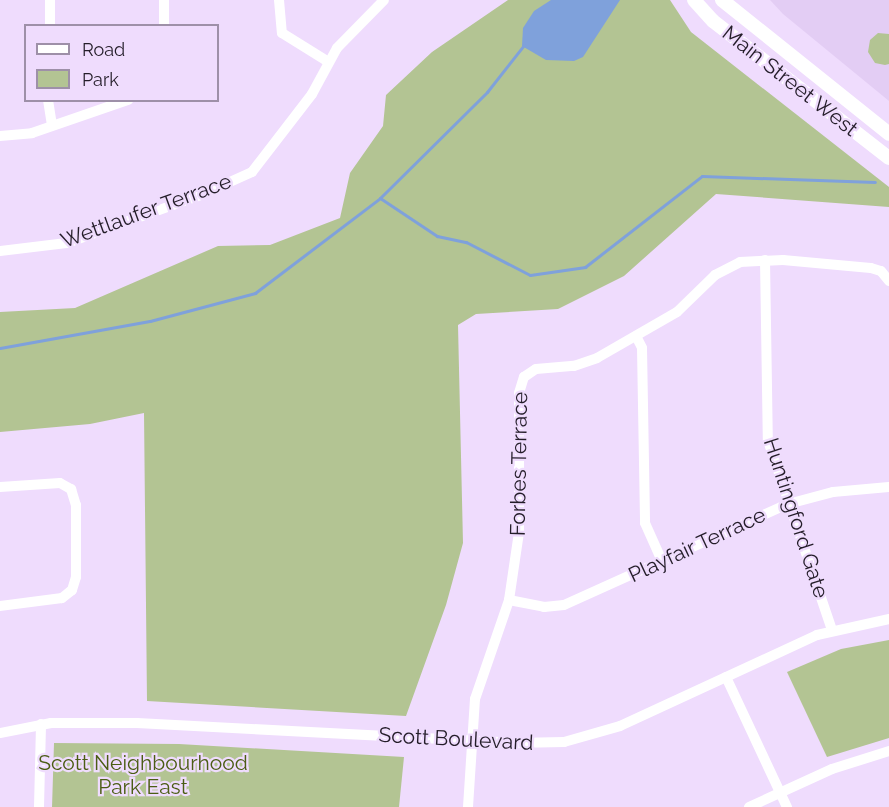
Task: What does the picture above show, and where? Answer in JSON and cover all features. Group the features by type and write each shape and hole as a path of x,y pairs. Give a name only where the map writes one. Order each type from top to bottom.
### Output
{"main road":[{"name":"Main Street West","path":"694,0 713,21 889,158"},
{"name":"Main Street West","path":"722,0 889,134"}],"street":[{"path":"50,0 50,24"},
{"path":"164,0 164,24"},
{"path":"279,0 282,33 327,61"},
{"name":"Wettlaufer Terrace","path":"0,251 67,243 201,195 252,172 312,94 327,61 384,0"},
{"path":"48,102 52,126"},
{"path":"0,136 52,126 122,102"},
{"name":"Forbes Terrace","path":"468,807 477,692 509,600 519,532 521,381 536,369 584,364 636,336 677,312 727,267 765,260 870,268 881,271 889,282"},
{"name":"Huntingford Gate","path":"765,260 768,441 832,630"},
{"path":"636,336 642,348 645,523 662,561"},
{"path":"0,487 60,483 71,489 76,505 76,577 72,590 62,598 0,606"},
{"name":"Playfair Terrace","path":"509,600 544,607 564,605 788,504 833,492 889,487"},
{"name":"Scott Boulevard","path":"0,733 41,724 169,723 542,744 591,736 832,630 889,620"},
{"path":"726,677 787,807"},
{"path":"39,807 41,724"},
{"path":"749,807 847,763 889,751"}],"shaded area":[{"path":"770,0 889,0 889,101 783,14"}],"green space":[{"path":"508,0 670,0 691,32 889,187 889,207 716,194 624,276 558,309 476,314 458,325 463,543 446,605 406,716 147,701 144,413 90,424 0,432 0,312 75,308 218,246 270,245 340,218 350,173 383,126 386,95 432,52"},
{"path":"878,33 889,34 889,64 875,63 868,52 870,40"},
{"path":"889,640 889,738 827,757 787,672 841,649"},
{"name":"Scott Neighbourhood Park East","path":"54,743 179,744 404,757 399,807 52,807"}],"water":[{"path":"551,0 620,0 583,57 574,61 546,60 522,46 523,28 534,11"}],"waterway":[{"path":"0,348 150,321 255,293 380,198 487,92 524,45"},
{"path":"380,198 437,236 466,242 530,275 585,267 702,176 875,182"}]}
